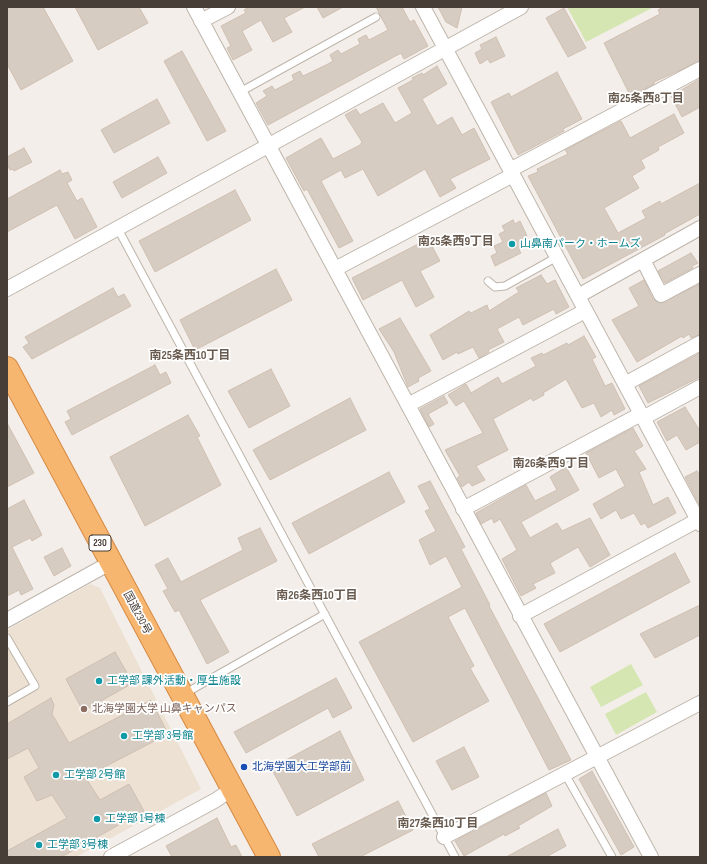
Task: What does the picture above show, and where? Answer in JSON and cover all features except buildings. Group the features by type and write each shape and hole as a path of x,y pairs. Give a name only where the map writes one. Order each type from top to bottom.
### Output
{"highway":[{"name":"国道230号","path":"7,368 110,563 269,857"}],"street":[{"path":"194,7 520,616 651,857"},
{"path":"202,21 228,7"},
{"path":"423,7 698,519 520,616"},
{"path":"7,289 269,147 521,7"},
{"path":"335,269 700,68"},
{"path":"578,296 700,228"},
{"path":"643,260 661,295 700,274"},
{"path":"408,406 585,311"},
{"path":"625,384 700,342"},
{"path":"463,509 700,387"},
{"path":"7,620 110,563"},
{"path":"444,837 700,703"},
{"path":"111,857 216,800 232,789"}],"lane":[{"path":"240,92 376,18"},
{"path":"118,229 455,857"},
{"path":"488,281 495,288 505,286 557,257"},
{"path":"182,695 325,614"},
{"path":"7,638 35,686 7,702"},
{"path":"565,774 612,857"}],"shaded area":[{"name":"北海学園大学 山鼻キャンパス","path":"90,584 100,588 201,789 76,857 7,857 7,630"}],"green space":[{"path":"567,7 654,7 586,42"},
{"path":"631,664 643,685 601,707 590,687"},
{"path":"646,692 657,712 616,735 605,714"}],"place":[{"name":"山鼻南パーク・ホームズ","path":"512,244"},
{"name":"工学部 課外活動・厚生施設","path":"99,681"},
{"name":"北海学園大学 山鼻キャンパス","path":"84,709"},
{"name":"工学部 3号館","path":"124,736"},
{"name":"北海学園大工学部前","path":"244,767"},
{"name":"工学部 2号館","path":"56,775"},
{"name":"工学部 1号棟","path":"97,819"},
{"name":"工学部 3号棟","path":"39,845"}],"district":[{"name":"南25条西8丁目","path":"646,99"},
{"name":"南25条西9丁目","path":"456,242"},
{"name":"南25条西10丁目","path":"190,356"},
{"name":"南26条西9丁目","path":"551,464"},
{"name":"南26条西10丁目","path":"317,596"},
{"name":"南27条西10丁目","path":"438,824"}]}
